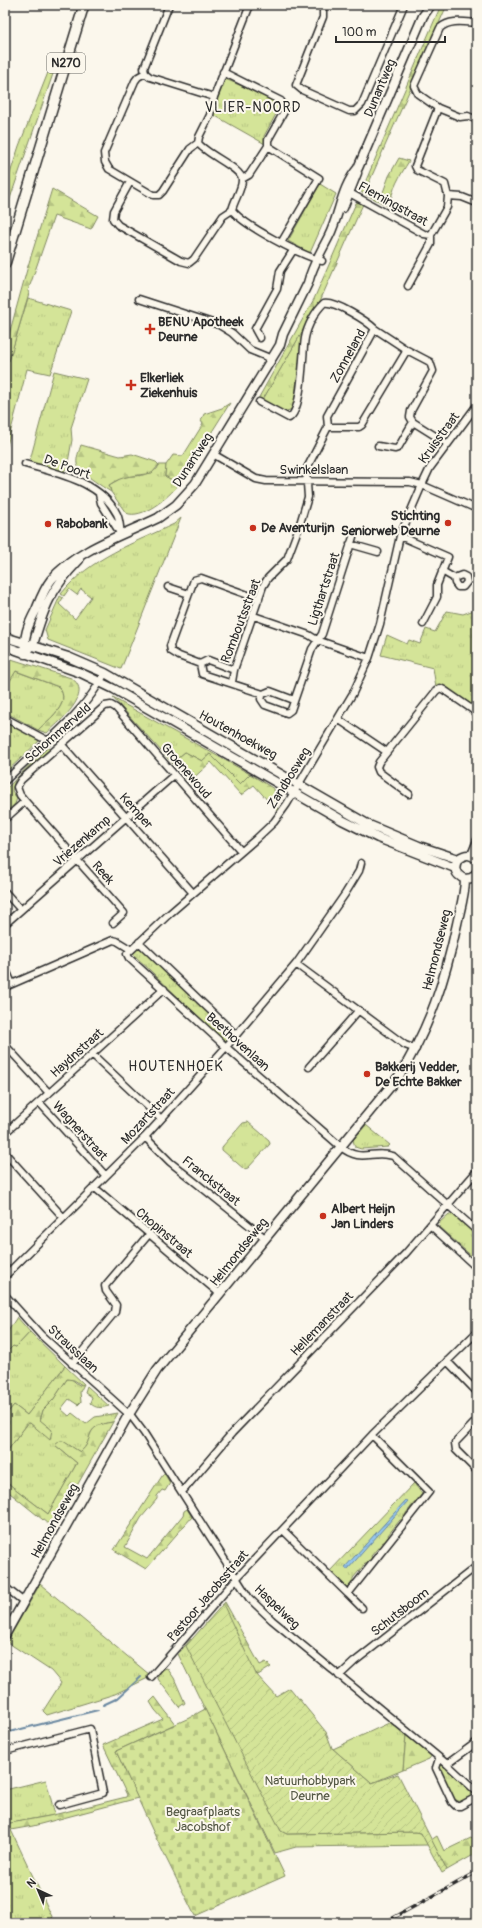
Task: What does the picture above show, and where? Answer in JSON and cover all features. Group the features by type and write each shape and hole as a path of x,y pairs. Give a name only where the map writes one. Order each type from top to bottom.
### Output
{"main road":[{"name":"N270","path":"5,264 84,5"}],"street":[{"path":"169,5 144,68 145,73 150,77 214,97"},
{"path":"145,73 135,82 104,153 105,162 109,169 130,182 153,195 159,195 164,191 190,149 198,143 199,137 210,115 214,97 223,72 250,5"},
{"path":"323,5 323,17 296,85 302,90 349,111 355,111 362,104 404,5"},
{"name":"Dunantweg","path":"23,642 34,614 50,581 73,559 158,518 176,505 195,484 256,381 262,376 308,284 315,277 319,260 327,248 329,237 337,217 343,210 348,192 357,177 358,168 423,16 425,5"},
{"name":"Dunantweg","path":"423,16 431,5"},
{"path":"477,23 450,22 440,28 414,86 418,94 438,108 460,117 468,116 477,120"},
{"path":"223,72 281,101 285,110 268,140 268,146 249,175 242,179"},
{"path":"408,286 431,244 431,235 447,206 448,196 445,184 417,170 415,166 438,108"},
{"path":"130,182 114,211 113,219 118,225 181,262 189,263 194,259 224,216 232,210 242,179 239,172 203,149 198,143"},
{"path":"268,146 319,178 282,243"},
{"name":"Flemingstraat","path":"348,192 424,234 431,235"},
{"path":"448,196 462,196 477,202"},
{"path":"232,210 237,217 282,243 319,260"},
{"path":"260,338 255,329 277,289 280,271 294,249"},
{"path":"139,299 219,325 232,333 250,350 270,358"},
{"path":"259,402 289,418 292,416 298,403 305,337 309,325 320,307 324,304 332,304 369,323 375,329"},
{"name":"Zonneland","path":"307,482 306,470 328,427 327,416 375,329 407,350 430,362 433,371 411,411 410,417 413,422 398,448 395,449 378,446"},
{"path":"328,427 359,427 362,425 407,350"},
{"name":"Kruisstraat","path":"422,485 430,468 477,405"},
{"path":"413,422 448,444"},
{"name":"Swinkelslaan","path":"213,454 256,479 266,481 307,482 410,482 422,485 477,509"},
{"name":"De Poort","path":"25,464 75,479 93,488 99,494 101,503 111,522 121,535"},
{"name":"Romboutsstraat","path":"232,682 234,670 259,599 268,578 287,559 306,509 308,497 307,482"},
{"name":"Zandbosweg","path":"130,949 274,822 295,792 353,693 370,658 380,624 400,536 422,485"},
{"path":"400,536 448,557 437,585 437,598 423,624"},
{"name":"Ligthartstraat","path":"317,640 322,634 353,537"},
{"name":"Ligthartstraat","path":"350,544 378,552"},
{"name":"Dunantweg","path":"25,654 33,645 49,597 66,573 86,552"},
{"path":"442,572 454,578"},
{"path":"234,670 208,660 200,664 178,656 171,651 170,646 194,580 201,578 259,599"},
{"path":"168,587 189,594"},
{"name":"Ligthartstraat","path":"254,616 370,658"},
{"name":"Houtenhoekweg","path":"5,637 33,645 105,673 369,825 419,846 458,859"},
{"path":"263,694 262,699 265,705 287,713 290,712 312,649 317,640"},
{"path":"23,642 25,654"},
{"name":"Houtenhoekweg","path":"5,646 81,673 100,682 378,838 455,868"},
{"path":"200,664 202,674 227,683 232,682 263,694 270,692 294,700"},
{"name":"Schommerveld","path":"5,780 48,741 82,707 105,673"},
{"path":"409,794 379,772 377,767 379,762 436,691 440,688 444,690 473,710 477,716"},
{"name":"Schommerveld","path":"25,801 18,790 18,783 105,706 114,706"},
{"name":"Groenewoud","path":"114,706 241,851"},
{"name":"Schommerveld","path":"5,718 48,741"},
{"path":"338,719 387,752"},
{"name":"Kemper","path":"62,744 194,893"},
{"name":"Vriezenkamp","path":"5,924 174,775"},
{"path":"5,819 25,801"},
{"name":"Reek","path":"25,801 124,913 113,922"},
{"path":"477,840 474,858 464,855 458,859 455,868 457,873 465,879 472,878 477,872"},
{"name":"Mozartstraat","path":"8,1273 105,1175 145,1137 226,1047 296,964 345,894 359,871 361,863"},
{"name":"Helmondseweg","path":"5,1635 129,1414 157,1370 399,1076 416,1050 436,1005 448,966 465,879"},
{"path":"5,892 21,910"},
{"path":"5,987 113,940 117,940 130,949"},
{"name":"Beethovenlaan","path":"139,942 236,1035"},
{"name":"Beethovenlaan","path":"130,949 128,956 226,1047 341,1147 350,1154 363,1156 383,1152 393,1156 477,1231"},
{"path":"296,964 405,1045 416,1050"},
{"path":"5,967 12,984"},
{"name":"Haydnstraat","path":"5,1133 164,989"},
{"path":"309,1067 359,1010"},
{"path":"5,1045 49,1093"},
{"path":"92,1054 161,1119"},
{"name":"Wagnerstraat","path":"39,1102 105,1175"},
{"name":"Franckstraat","path":"145,1137 170,1162 266,1238"},
{"path":"5,1152 63,1217"},
{"name":"Hellemanstraat","path":"182,1492 232,1433 406,1253 477,1171"},
{"name":"Chopinstraat","path":"94,1187 220,1294"},
{"path":"430,1225 477,1268"},
{"path":"72,1364 116,1312 116,1305 106,1291 105,1286 149,1234"},
{"path":"5,1265 8,1273"},
{"name":"Strausslaan","path":"5,1295 41,1335 129,1414"},
{"name":"Pastoor Jacobsstraat","path":"151,1678 236,1579 282,1530 372,1435 477,1332"},
{"path":"447,1361 477,1392"},
{"name":"Haspelweg","path":"129,1414 144,1433 249,1598 272,1620 338,1676 447,1764 477,1792"},
{"path":"477,1420 455,1443 456,1450 477,1471"},
{"path":"348,1594 429,1492 372,1435"},
{"path":"282,1530 362,1608"},
{"name":"Schutsboom","path":"338,1676 477,1566"},
{"path":"5,1587 24,1602"},
{"path":"5,1751 90,1729 102,1794 59,1805"},
{"path":"447,1764 477,1742"},
{"path":"439,1759 436,1768 452,1802 456,1806 460,1806 477,1797"}],"green space":[{"path":"441,5 447,5 367,187 382,195 389,176 399,158 409,161 394,188 390,207 361,192"},
{"path":"49,70 54,71 5,213 5,189 19,146"},
{"path":"223,78 279,102 281,105 264,136 265,144 212,114"},
{"path":"320,184 336,194 310,253 288,241"},
{"path":"52,189 98,216 91,229 54,216 28,291 29,293 9,361 5,359 5,349 28,266"},
{"path":"359,202 363,204 320,301 262,401 258,399 314,299 356,203"},
{"path":"28,298 71,311 50,374 27,369 5,453 5,359 9,360"},
{"path":"303,330 294,405 290,410 283,412 262,401"},
{"path":"54,371 87,379 71,428 72,440 67,468 63,472 33,464 30,460"},
{"path":"230,403 179,484 165,476 166,465 173,455 183,456 203,424 201,421 204,414 222,408"},
{"path":"81,445 120,456 132,454 156,462 159,465 152,473 119,479 109,485 111,492 82,471 77,464"},
{"path":"159,465 166,465 165,476 179,484 169,495 155,506 140,513 126,513 111,492 109,485 123,477 143,475 157,469"},
{"path":"181,518 121,669 48,640 45,630 60,596 63,598 59,604 75,619 91,597 81,589 77,595 69,589 64,596 61,594 73,581 99,561 128,545 174,524"},
{"path":"477,609 477,709 445,686 441,685 436,687 433,668 381,655 387,635 407,644 409,640 420,644 426,629 435,632 447,611 463,614"},
{"path":"5,657 71,678 77,684 79,691 77,699 66,715 47,733 38,730 58,711 61,705 63,699 59,687 16,671 5,689"},
{"path":"15,671 59,687 62,693 63,699 58,711 38,730 5,712 5,689"},
{"path":"113,698 250,774 240,784 210,754 202,761 185,752 172,763"},
{"path":"5,719 38,738 39,741 5,773"},
{"path":"47,747 50,749 15,780 12,791 17,798 15,804 5,813 5,790"},
{"path":"185,752 202,761 210,754 240,784 250,774 274,789 278,812 254,785 241,795 211,762 189,782 172,763"},
{"path":"140,946 234,1036 226,1043 133,954"},
{"path":"248,1122 269,1140 270,1144 248,1168 244,1169 222,1150 222,1147 243,1123"},
{"path":"366,1125 390,1145 388,1147 361,1149 355,1147 353,1140"},
{"path":"449,1214 456,1215 477,1235 477,1261 439,1227 440,1222"},
{"path":"17,1317 30,1332 16,1347 13,1346 5,1354 5,1336"},
{"path":"30,1332 65,1366 27,1415 14,1405 5,1416 5,1354 13,1346 16,1347"},
{"path":"65,1366 84,1384 82,1385 74,1380 67,1379 53,1400 43,1410 40,1420 52,1430 50,1440 30,1423 28,1423 5,1454 5,1427 9,1422 5,1416 14,1405 27,1415"},
{"path":"70,1378 79,1385 84,1384 80,1392 81,1402 78,1405 69,1399 61,1409 69,1416 72,1413 86,1424 95,1417 118,1413 113,1422 103,1424 93,1430 85,1447 80,1452 62,1441 55,1445 77,1463 48,1514 5,1481 5,1454 28,1423 51,1439 49,1427 40,1421 43,1410 53,1400 67,1379"},
{"path":"87,1386 109,1406 99,1408 90,1403 92,1397 85,1392"},
{"path":"113,1422 53,1528 5,1489 5,1481 48,1514 77,1463 55,1445 60,1441 63,1441 80,1452 85,1447 93,1430 103,1424"},
{"path":"164,1473 170,1483 165,1491 162,1490 157,1496 157,1499 141,1518 125,1547 147,1559 183,1515 184,1511 187,1509 192,1517 146,1569 114,1550"},
{"path":"414,1483 422,1494 406,1513 403,1520 400,1520 388,1535 389,1538 386,1542 383,1542 371,1556 372,1559 368,1564 365,1564 353,1578 353,1582 348,1587 344,1586 329,1572"},
{"path":"40,1584 150,1675 148,1678 115,1694 47,1715 43,1711 61,1683 51,1671 7,1642"},
{"path":"225,1602 260,1665 266,1662 271,1667 258,1675 205,1625"},
{"name":"Natuurhobbypark Deurne","path":"223,1604 256,1674 276,1696 290,1688 326,1732 332,1748 372,1783 398,1774 447,1870 442,1873 421,1833 287,1834 281,1831 186,1646"},
{"path":"191,1639 281,1831 287,1834 416,1832 421,1833 428,1845 296,1847 275,1853 178,1654"},
{"path":"167,1668 174,1678 185,1703 179,1707 158,1679 160,1672"},
{"path":"155,1697 175,1724 116,1751 138,1798 33,1826 5,1831 5,1824 49,1816 126,1797 127,1795 103,1745 163,1719 150,1702"},
{"name":"Begraafplaats Jacobshof","path":"205,1709 285,1876 195,1916 156,1838 116,1751 189,1718"},
{"path":"391,1722 406,1735 403,1770 372,1783 333,1749"},
{"path":"406,1735 432,1755 429,1759 403,1770"},
{"path":"441,1763 474,1792 468,1799 461,1802 454,1799 439,1769 439,1765"},
{"path":"46,1780 55,1815 5,1824 5,1790"},
{"path":"11,1830 55,1923 5,1923 5,1831"},
{"path":"477,1835 477,1853 447,1870 431,1840 437,1836 444,1851"}],"water":[{"path":"406,1500 408,1501 348,1569 346,1569 345,1567"}],"waterway":[{"path":"103,1705 118,1698 141,1677"},
{"path":"5,1733 98,1710"}],"railway":[{"path":"384,1923 477,1872"}],"place":[{"name":"BENU Apotheek Deurne","path":"150,329"},
{"name":"Elkerliek Ziekenhuis","path":"131,385"},
{"name":"Stichting Seniorweb Deurne","path":"448,523"},
{"name":"Rabobank","path":"48,524"},
{"name":"De Aventurijn","path":"253,528"},
{"name":"Bakkerij Vedder, De Echte Bakker","path":"367,1074"},
{"name":"Albert Heijn Jan Linders","path":"323,1216"}],"district":[{"name":"VLIER-NOORD","path":"253,107"},
{"name":"HOUTENHOEK","path":"176,1066"}]}
